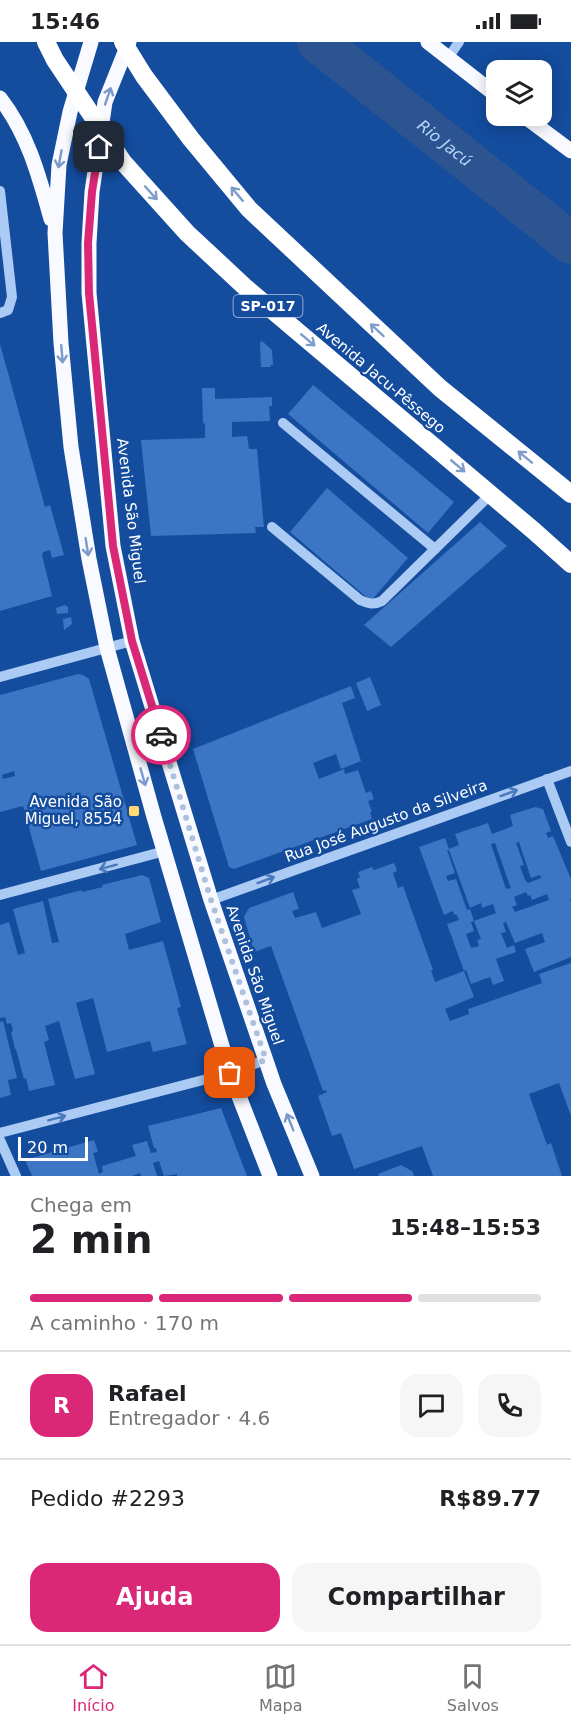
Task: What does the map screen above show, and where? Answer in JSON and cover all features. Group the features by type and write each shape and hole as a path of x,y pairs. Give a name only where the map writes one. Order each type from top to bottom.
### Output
{"highway":[{"name":"Avenida Jacu-Pêssego","path":"46,42 55,60 123,162 187,233 246,288 571,564"},
{"name":"Avenida Jacu-Pêssego","path":"123,42 144,76 191,139 249,208 440,388 571,494"}],"main road":[{"path":"91,42 70,112 58,165 55,233 61,343 71,447 89,559 107,648 230,1073 270,1176"},
{"name":"Avenida São Miguel","path":"129,42 105,102 92,192 88,243 89,293 113,546 132,641 211,900 266,1060 312,1176"},
{"path":"428,42 486,87"},
{"path":"0,98 25,137 35,162 55,233"},
{"path":"537,126 571,151"}],"street":[{"path":"448,58 459,42"},
{"path":"0,191 12,297 8,310 0,313"},
{"path":"283,423 435,549"},
{"path":"272,527 360,600 368,604 375,604 382,601 490,494"},
{"path":"0,677 132,641"},
{"name":"Rua José Augusto da Silveira","path":"211,900 571,771"},
{"path":"547,779 571,842"},
{"path":"0,896 165,851"},
{"path":"0,1133 230,1073 266,1060"},
{"path":"0,1140 16,1176"}],"building":[{"path":"262,341 272,350 273,365 270,365 271,367 261,367 260,342"},
{"path":"0,344 45,507 50,505 64,555 52,558 50,550 43,552 42,555 52,596 0,611"},
{"path":"313,385 454,502 428,533 288,414"},
{"path":"202,388 215,388 215,399 272,397 272,406 269,406 270,421 232,422 232,437 247,436 249,449 257,449 264,527 255,527 256,533 151,536 141,440 205,438"},
{"path":"327,488 408,558 371,601 290,532"},
{"path":"480,522 507,546 391,647 364,625"},
{"path":"65,605 68,607 68,613 57,614 56,608"},
{"path":"71,617 72,624 64,630 63,619"},
{"path":"78,674 89,679 137,845 41,871 23,806 0,812 0,695","holes":["14,771 15,776 3,779 2,775"]},
{"path":"370,677 381,705 367,711 356,683"},
{"path":"351,686 355,698 342,703 361,761 341,769 336,754 313,763 319,779 344,769 345,774 358,770 366,793 371,791 374,799 368,801 372,819 234,869 229,867 193,749"},
{"path":"535,807 543,809 551,831 546,833 548,838 553,836 571,879 571,957 534,972 525,949 545,942 542,933 515,943 506,922 503,923 506,932 501,933 507,948 514,945 516,952 496,959 504,981 493,985 490,977 471,984 466,970 464,971 447,924 459,920 453,911 444,915 419,847 445,838 449,849 459,845 455,834 488,823 492,834 513,826 510,815","holes":["519,842 531,878 540,875 541,878 528,883 525,880 520,866 524,865 516,843","495,843 511,888 506,889 491,844","447,850 449,850 470,908 481,903 482,908 493,904 496,913 474,921 470,909 467,910 456,879 448,881 446,876 455,873","526,892 532,900 547,894 549,900 515,912 512,907 517,905 514,897","474,921 481,939 477,940 479,946 471,948 466,934 474,931 471,922"]},
{"path":"394,863 397,871 393,873 398,888 403,886 433,970 431,970 435,982 464,971 474,997 445,1009 450,1021 469,1014 468,1009 542,983 539,974 571,963 571,1116 559,1083 529,1094 547,1145 551,1143 562,1176 433,1176 422,1146 354,1169 341,1133 332,1136 318,1096 327,1092 323,1091 271,946 254,952 244,917 249,908 293,892 299,909 292,911 295,918 316,912 322,928 361,914 352,890 360,888 357,879 360,877 358,872 372,867 374,870"},
{"path":"142,875 149,878 161,922 125,934 129,950 163,941 181,1007 177,1008 187,1044 153,1052 150,1041 107,1052 93,998 76,1003 95,1074 75,1079 59,1021 45,1026 49,1040 44,1042 55,1085 29,1091 15,1049 11,1023 7,1024 5,1017 0,1018 0,925 9,922 18,955 25,953 13,909 43,901 52,943 59,942 48,899 103,887 102,885"},
{"path":"3,1021 17,1078 8,1080 11,1095 0,1098 0,1022"},
{"path":"221,1108 247,1176 177,1176 177,1174 164,1176 159,1161 153,1163 157,1176 141,1176 140,1173 132,1176 32,1176 25,1160 94,1140 98,1152 93,1153 99,1174 103,1172 102,1166 136,1156 132,1145 147,1141 151,1153 157,1152 148,1126"},
{"path":"401,1165 412,1171 414,1176 379,1176 378,1174"}],"waterway":[{"name":"Rio Jacú","path":"318,42 571,243"}],"way so far":[{"path":"161,735 211,900 266,1060 230,1073"}],"place":[{"name":"Avenida São Miguel, 8554","path":"134,811"}],"route":[{"path":"99,147 92,192 88,243 89,293 113,546 132,641 161,735"}]}
